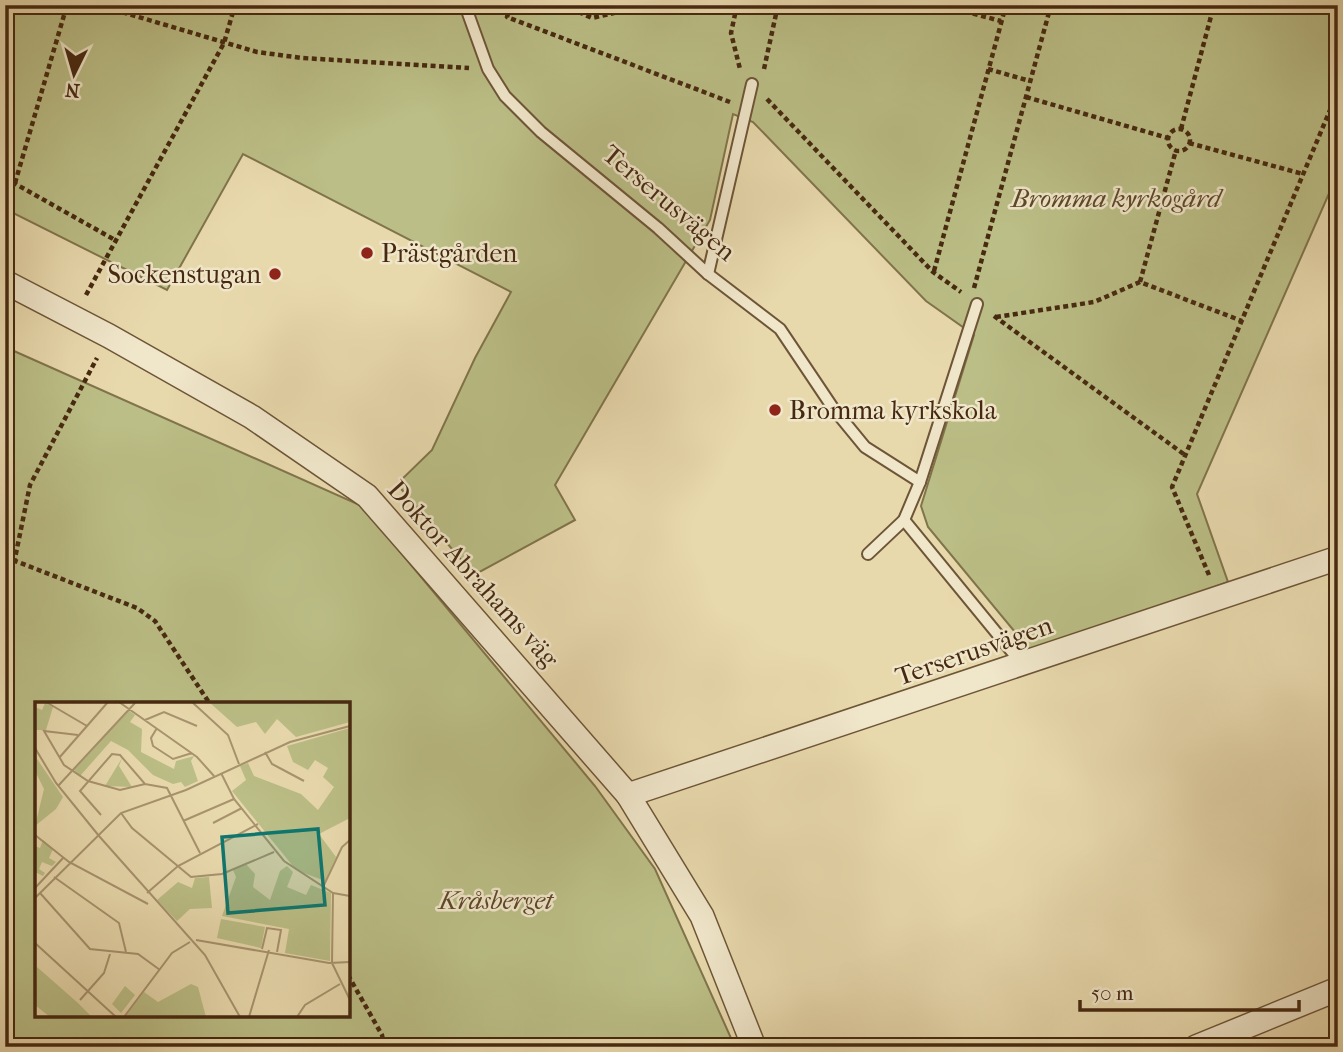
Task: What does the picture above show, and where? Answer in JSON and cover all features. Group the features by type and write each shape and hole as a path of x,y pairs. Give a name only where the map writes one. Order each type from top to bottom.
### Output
{"street":[{"name":"Doktor Abrahams väg","path":"5,282 109,336 252,417 367,496 628,795 702,916 754,1047"},
{"name":"Terserusvägen","path":"628,795 1338,558"},
{"path":"1196,1047 1338,989"}],"lane":[{"name":"Terserusvägen","path":"465,5 488,69 505,96 541,132 658,228 708,274 780,330 832,408 865,447 920,482"},
{"path":"708,274 744,108 752,84"},
{"path":"868,554 904,520 920,482 977,304"},
{"path":"904,520 1022,664"}],"path":[{"path":"15,183 67,5"},
{"path":"98,5 224,43 302,58 488,69"},
{"path":"74,318 224,43 235,5"},
{"path":"511,5 507,17 744,108"},
{"path":"563,5 592,18 649,5"},
{"path":"737,5 731,33 741,72 933,272 1185,455"},
{"path":"752,84 764,70 778,5"},
{"path":"940,5 1001,21"},
{"path":"933,272 1006,5"},
{"path":"977,304 974,283 1051,5"},
{"path":"1181,130 1214,5"},
{"path":"988,69 1030,82"},
{"path":"1215,600 1206,565 1172,487 1338,91"},
{"path":"1026,97 1168,138"},
{"path":"1181,130 1187,133 1189,143 1184,149 1176,150 1170,146 1168,138 1173,131 1181,130"},
{"path":"1189,143 1303,174"},
{"path":"1140,282 1176,150"},
{"path":"5,178 115,240"},
{"path":"995,317 1094,302 1140,282 1242,321"},
{"path":"13,563 30,485 109,336"},
{"path":"5,557 13,563 109,595 137,608 155,621 209,702"},
{"path":"350,979 382,1035 384,1047"}],"green space":[{"name":"Bromma kyrkogård","path":"5,5 1338,5 1338,173 1197,494 1228,582 1034,655 928,527 921,506 974,335 926,301 753,122 733,114 710,220 555,485 575,520 474,575 397,484 432,450 475,358 511,292 243,154 167,290 5,209"},
{"name":"Kråsberget","path":"5,347 362,506 595,786 655,869 735,1047 5,1047"}],"place":[{"name":"Prästgården","path":"367,253"},
{"name":"Sockenstugan","path":"275,274"},
{"name":"Bromma kyrkskola","path":"775,410"}]}
